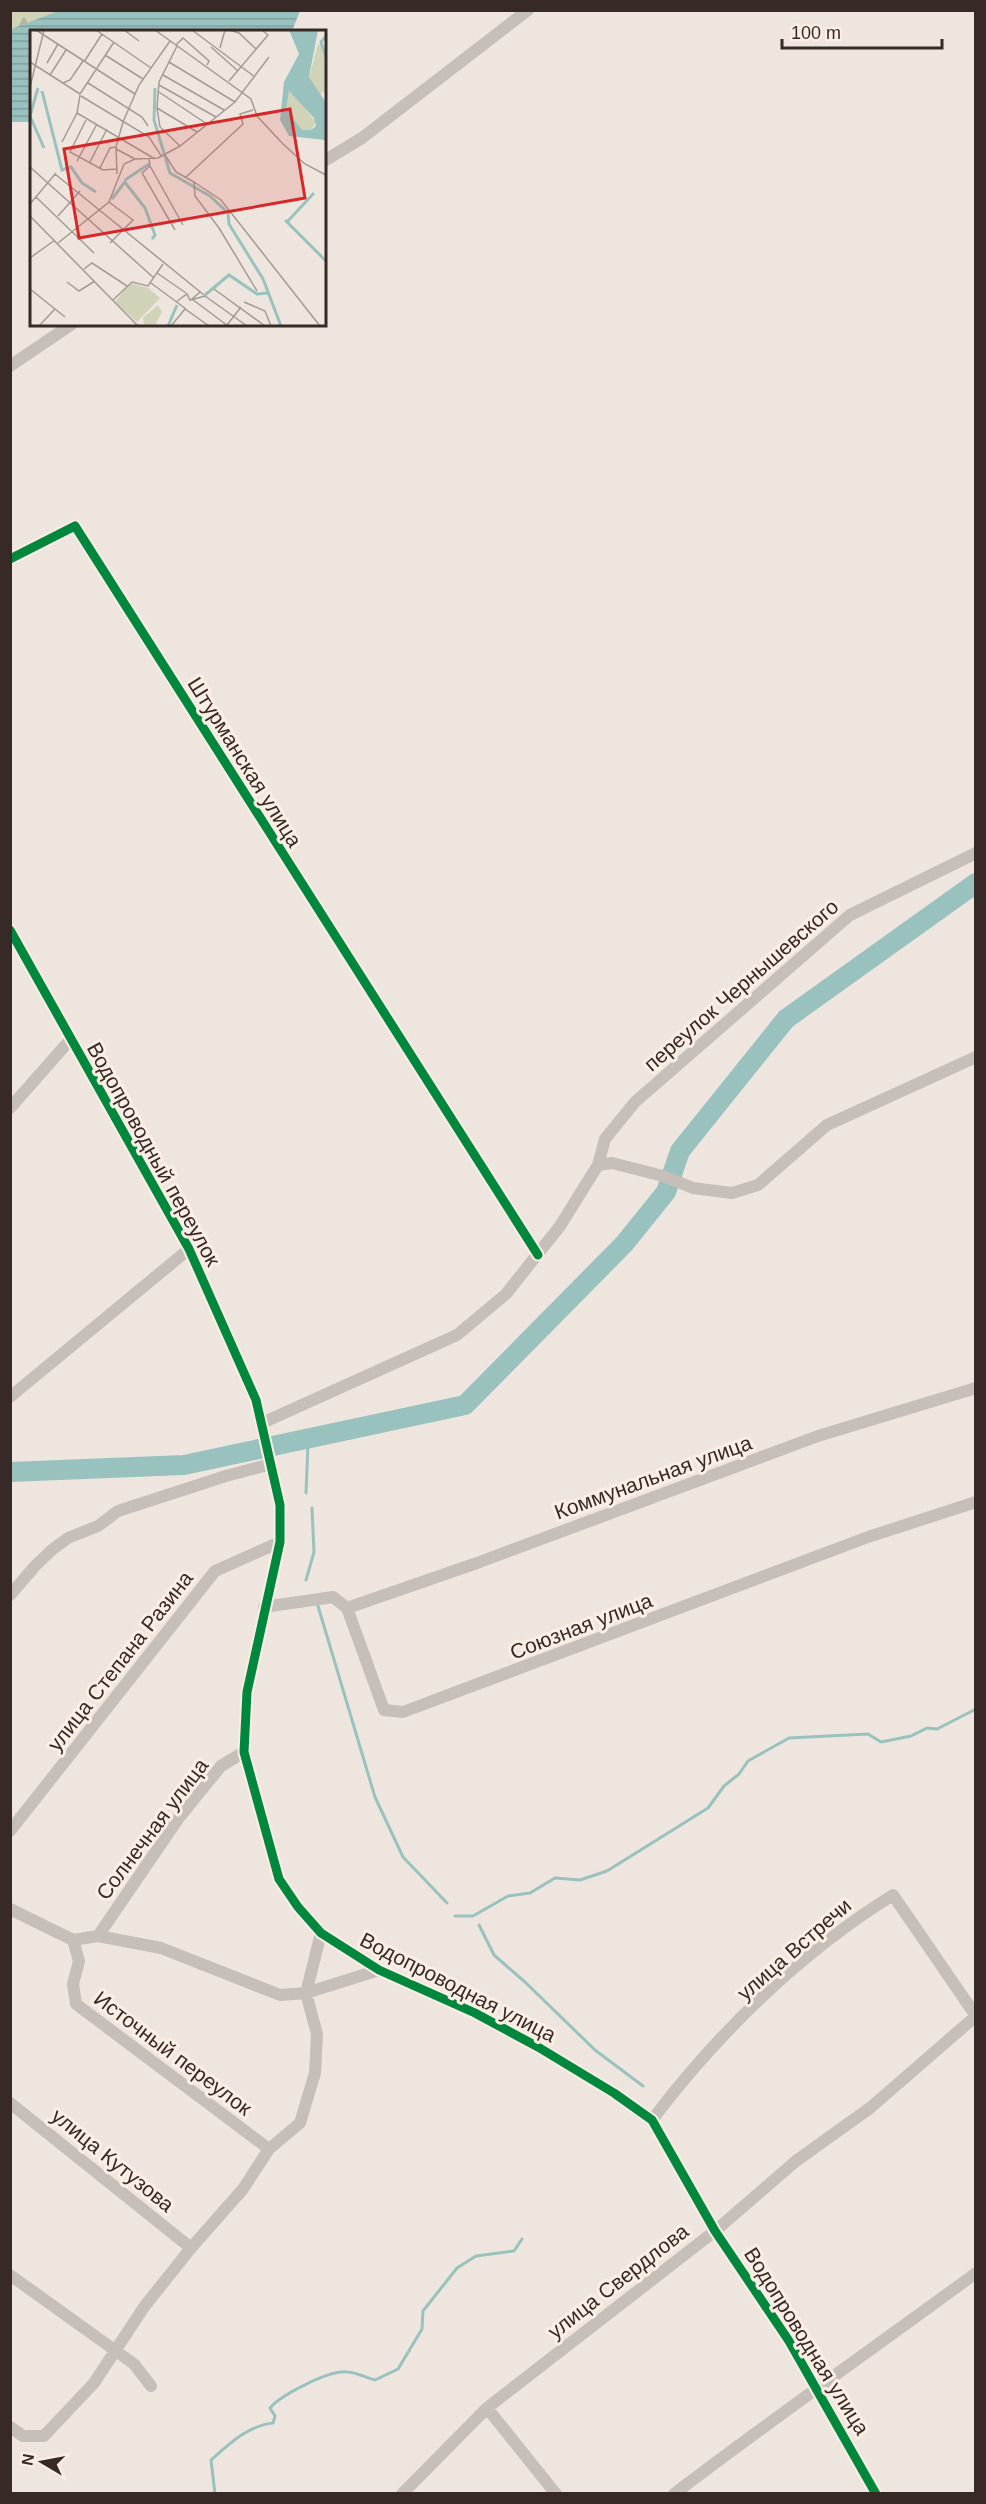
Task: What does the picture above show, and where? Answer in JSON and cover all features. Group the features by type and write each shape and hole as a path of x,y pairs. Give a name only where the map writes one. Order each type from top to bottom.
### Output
{"street":[{"path":"326,160 362,138 528,10"},
{"path":"10,366 69,326"},
{"name":"Штурманская улица","path":"10,559 75,526 385,1017 538,1254"},
{"name":"переулок Чернышевского","path":"262,1423 457,1335 506,1294 560,1226 598,1165 605,1138 635,1102 850,915 975,853"},
{"name":"Водопроводный переулок","path":"10,930 189,1249 256,1400"},
{"path":"10,1108 70,1040"},
{"path":"598,1165 612,1163 669,1178 693,1188 732,1193 758,1185 827,1125 975,1057"},
{"path":"10,1396 189,1249"},
{"name":"Коммунальная улица","path":"347,1608 477,1563 818,1436 975,1388"},
{"name":"Водопроводная улица","path":"256,1400 280,1505 280,1542 247,1692 244,1752 279,1880 298,1907 321,1933 379,1970 475,2013 517,2036 615,2093 652,2120 715,2230 816,2387 876,2493"},
{"path":"10,1595 53,1549 68,1538 98,1526 118,1511 215,1479 271,1464"},
{"name":"Союзная улица","path":"347,1608 384,1710 403,1712 868,1537 975,1502"},
{"name":"улица Степана Разина","path":"10,1830 215,1571 280,1542"},
{"path":"264,1607 333,1597 347,1608"},
{"name":"Солнечная улица","path":"98,1936 178,1819 221,1766 244,1752"},
{"name":"улица Встречи","path":"652,2120 691,2069 799,1964 848,1923 893,1895 975,2016"},
{"path":"10,1910 73,1940 98,1936 160,1948 280,1995 306,1993 379,1970"},
{"path":"10,2427 23,2436 44,2436 94,2383 115,2350 191,2247 243,2189 269,2149 300,2123 315,2073 317,2034 306,1993 321,1933"},
{"name":"Источный переулок","path":"73,1940 79,1961 73,1983 76,2004 269,2149"},
{"name":"улица Свердлова","path":"402,2493 487,2408 715,2230 796,2161 870,2108 975,2016"},
{"name":"улица Кутузова","path":"10,2103 191,2247"},
{"path":"675,2493 783,2415 816,2387 975,2273"},
{"path":"10,2276 134,2364 151,2386"},
{"path":"487,2408 556,2493"}],"green space":[{"path":"11,11 61,11 11,29"}],"water":[{"path":"61,10 300,10 292,30 30,30 30,122 11,122 11,29"}],"waterway":[{"path":"10,1472 184,1465 465,1405 624,1244 666,1192 680,1151 786,1019 976,883"},
{"path":"306,1493 308,1443"},
{"path":"306,1580 314,1552 312,1508"},
{"path":"318,1606 375,1797 403,1857 447,1903"},
{"path":"455,1916 473,1916 508,1896 530,1893 555,1878 580,1880 607,1871 708,1808 724,1786 739,1774 748,1761 789,1738 868,1734 881,1742 911,1736 927,1728 937,1729 976,1709"},
{"path":"479,1925 494,1955 595,2050 643,2086"},
{"path":"215,2494 211,2460 248,2431 273,2423 275,2416 270,2408 276,2403 306,2384 339,2372 350,2372 375,2380 398,2369 422,2329 423,2311 457,2268 476,2256 514,2251 522,2239"}],"cycle path":[{"path":"10,559 75,526 538,1255"},
{"path":"10,930 189,1249 256,1400 280,1505 280,1542 247,1692 244,1752 279,1879 298,1907 321,1933 379,1970 475,2013 538,2047 614,2093 652,2120 715,2231 789,2341 876,2494"}]}
